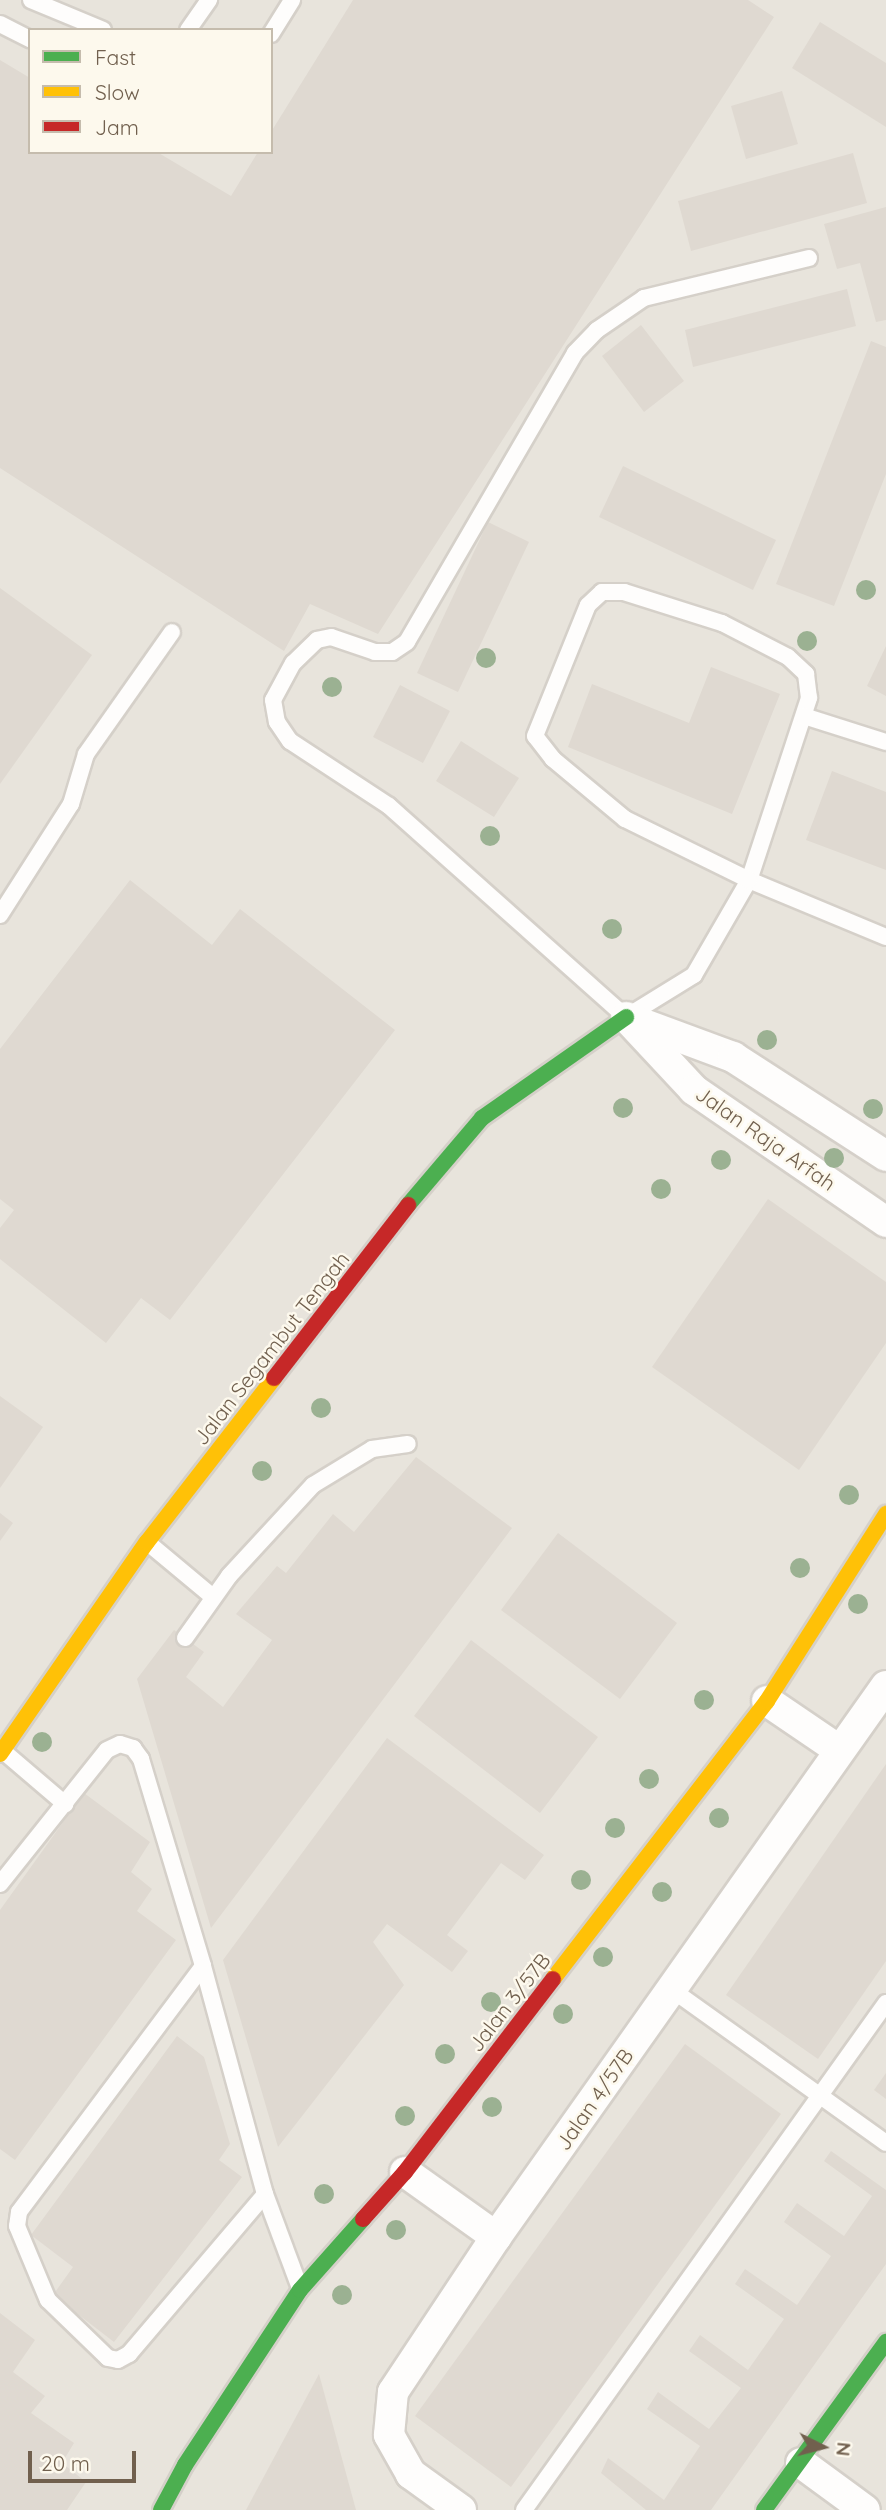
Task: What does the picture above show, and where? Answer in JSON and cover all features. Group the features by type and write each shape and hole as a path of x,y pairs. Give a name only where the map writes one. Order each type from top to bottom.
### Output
{"street":[{"path":"626,1017 733,1057 886,1156"},
{"name":"Jalan Raja Arfah","path":"626,1017 694,1090 886,1222"},
{"name":"Jalan Segambut Tengah","path":"1,1753 147,1542 418,1192 482,1118 626,1017"},
{"name":"Jalan 3/57B","path":"161,2510 185,2465 300,2290 405,2172 767,1701 886,1514"},
{"name":"Jalan 4/57B","path":"461,2510 411,2474 388,2435 393,2392 496,2237 886,1686"},
{"path":"767,1701 839,1750"},
{"path":"405,2172 496,2237"},
{"path":"764,2510 886,2342"},
{"path":"801,2462 865,2510"},
{"path":"880,2510 886,2502"}],"lane":[{"path":"31,0 98,28"},
{"path":"189,28 209,0"},
{"path":"273,31 292,0"},
{"path":"0,24 28,38"},
{"path":"809,258 644,298 597,330 575,353 407,642 392,652 375,652 331,637 317,639 293,663 273,700 277,722 290,740 389,806 626,1017 694,975 750,880 809,698 806,674 788,657 722,622 624,592 602,592 587,605 542,710 535,736 547,751 625,819 750,880 886,937"},
{"path":"0,915 71,804 86,754 172,632"},
{"path":"804,716 886,742"},
{"path":"185,1638 213,1597 313,1485 372,1449 408,1444"},
{"path":"147,1542 213,1597"},
{"path":"0,1884 107,1750 120,1744 133,1748 141,1759 203,1966 265,2194 300,2290"},
{"path":"1,1753 65,1804"},
{"path":"203,1966 19,2212 17,2226 48,2300 108,2358 118,2360 129,2354 265,2194"},
{"path":"671,1989 822,2094 886,2143"},
{"path":"524,2510 886,2003"}],"shaded area":[{"path":"0,0 886,0 886,2510 0,2510"}],"building":[{"path":"353,0 748,0 774,17 378,634 310,604 284,651 0,468 0,60 28,77 28,154 160,154 231,196 257,154 273,154 273,129"},
{"path":"820,22 886,63 886,127 792,68"},
{"path":"782,91 798,144 746,159 731,106"},
{"path":"853,153 867,203 691,251 678,201"},
{"path":"886,207 886,320 876,322 860,263 837,269 824,224"},
{"path":"847,289 856,326 693,367 685,330"},
{"path":"641,325 684,381 644,412 602,356"},
{"path":"871,341 886,347 886,474 834,606 776,584"},
{"path":"623,466 776,540 753,590 599,517"},
{"path":"488,522 529,542 458,692 417,673"},
{"path":"0,588 92,655 0,784"},
{"path":"886,646 886,696 867,686"},
{"path":"711,667 780,694 732,814 568,747 592,684 689,723"},
{"path":"400,685 450,711 423,763 373,737"},
{"path":"461,741 519,778 494,817 436,781"},
{"path":"832,771 886,792 886,870 806,840"},
{"path":"130,880 212,945 240,909 395,1030 170,1320 141,1298 106,1343 0,1259 0,1228 14,1210 0,1199 0,1049"},
{"path":"768,1199 886,1282 886,1343 799,1470 652,1367"},
{"path":"0,1396 43,1427 0,1488"},
{"path":"416,1457 512,1528 211,1928 137,1679 174,1630 204,1652 186,1677 223,1707 272,1640 236,1614 277,1566 286,1573 333,1514 354,1532"},
{"path":"0,1513 13,1523 0,1541"},
{"path":"558,1533 677,1623 620,1699 501,1610"},
{"path":"471,1640 598,1737 540,1813 414,1716"},
{"path":"387,1738 544,1855 525,1880 501,1863 447,1935 468,1951 452,1972 387,1924 373,1942 404,1985 278,2147 223,1960"},
{"path":"886,1764 886,1961 818,2059 726,1995"},
{"path":"84,1793 150,1842 131,1872 152,1889 137,1911 176,1940 15,2160 0,2149 0,1910"},
{"path":"177,2036 204,2057 230,2144 219,2160 242,2177 114,2342 53,2295 73,2267 31,2235"},
{"path":"685,2044 781,2114 511,2487 415,2416"},
{"path":"886,2073 886,2099 874,2090"},
{"path":"831,2151 886,2190 886,2264 711,2510 646,2510 601,2473 608,2458 664,2500 700,2446 647,2409 658,2392 709,2429 741,2388 689,2351 700,2335 748,2370 784,2319 735,2284 745,2269 797,2305 831,2256 784,2222 797,2203 844,2236 872,2196 824,2161"},
{"path":"0,2313 35,2340 13,2372 45,2396 31,2413 74,2443 62,2463 86,2482 67,2510 0,2510"},
{"path":"319,2374 356,2510 246,2510"}],"traffic: fast":[{"path":"408,1205 482,1118 626,1017"},
{"path":"161,2510 185,2465 300,2290 363,2219"},
{"path":"764,2510 886,2342"}],"traffic: slow":[{"path":"0,1754 147,1542 274,1378"},
{"path":"553,1979 767,1701 886,1514"}],"traffic: jam":[{"path":"274,1378 408,1205"},
{"path":"363,2219 405,2172 553,1979"}]}
